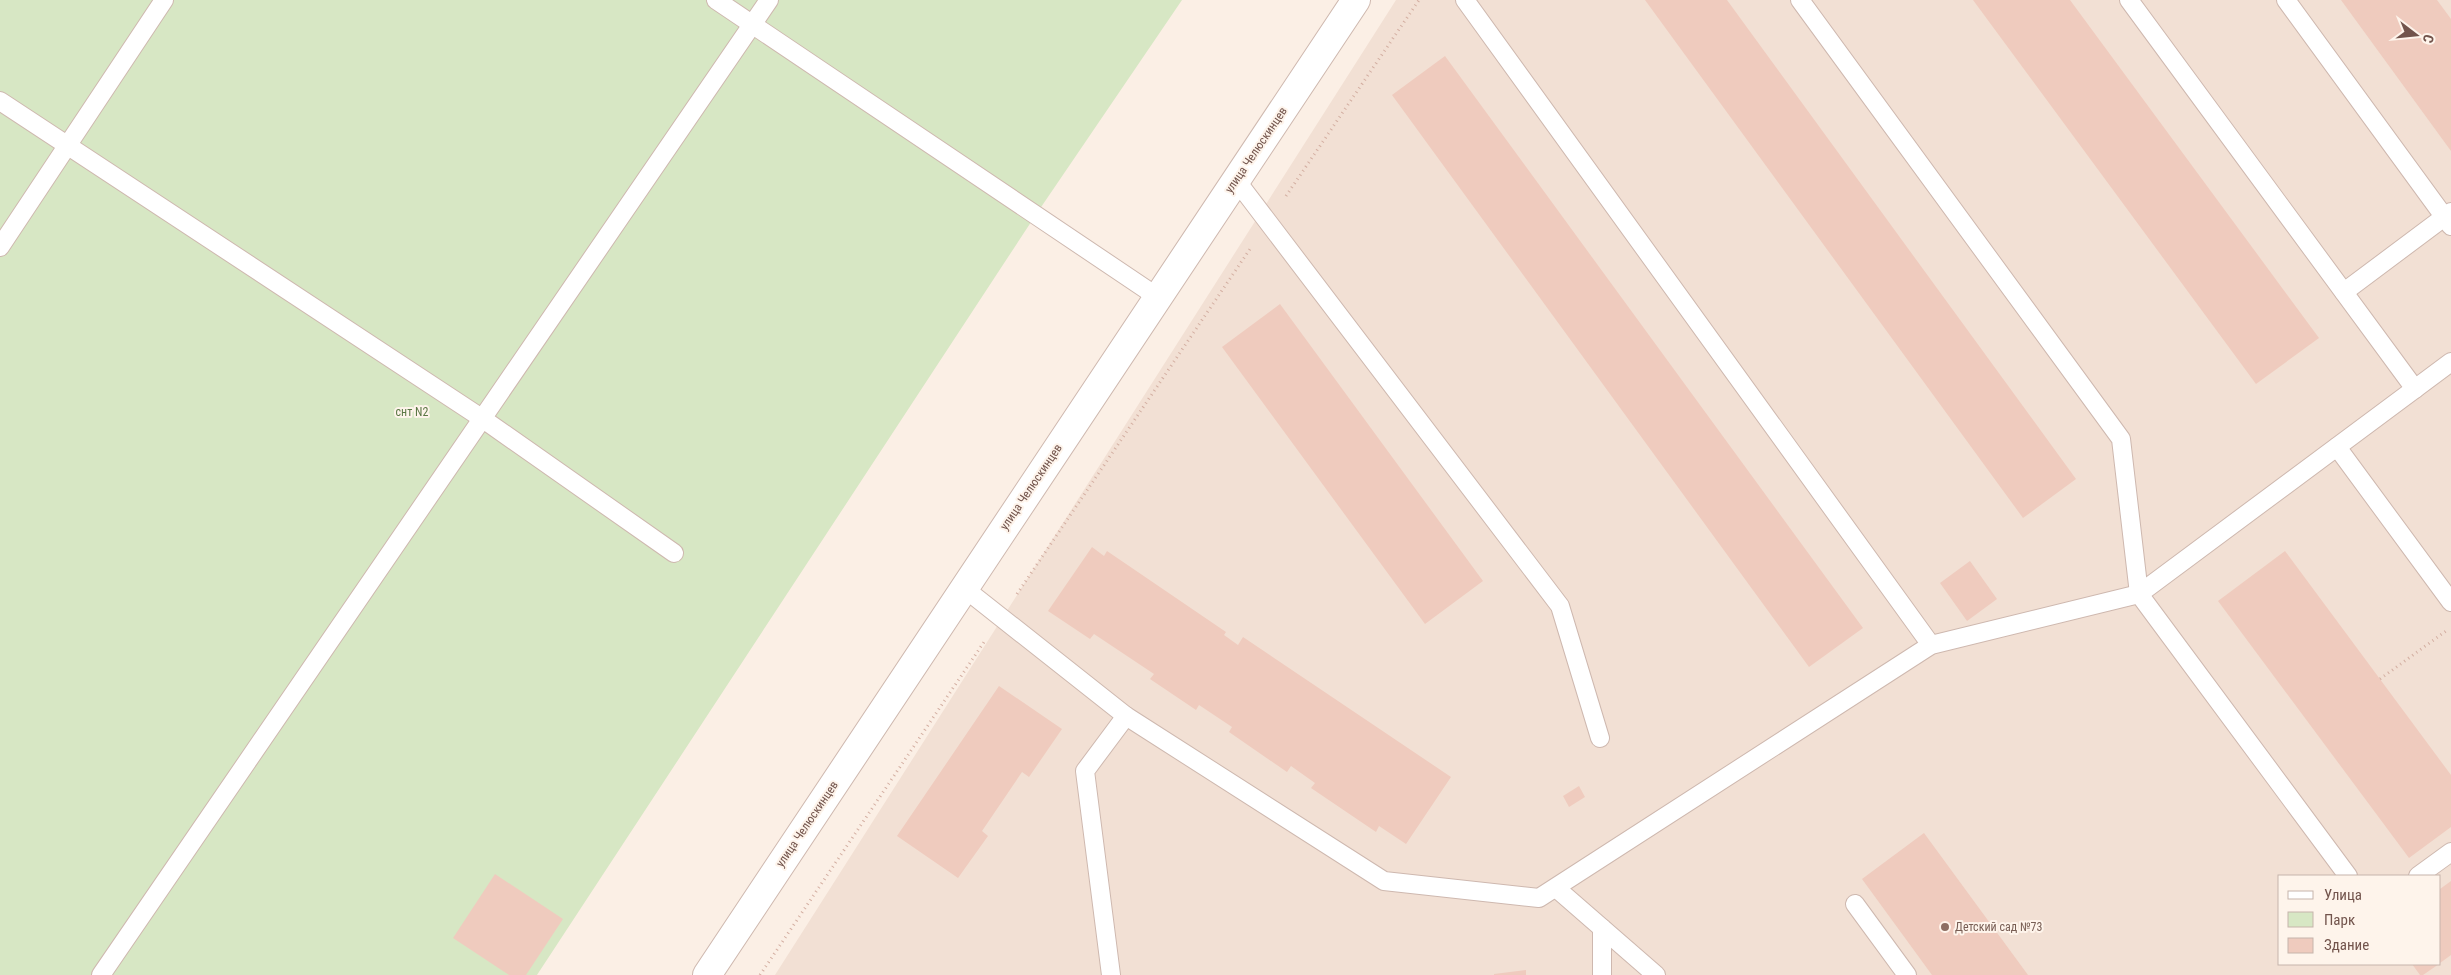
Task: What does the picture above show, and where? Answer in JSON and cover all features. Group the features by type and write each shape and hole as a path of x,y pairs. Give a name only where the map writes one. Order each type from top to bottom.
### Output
{"street":[{"name":"улица Челюскинцев","path":"707,975 1356,0"}],"lane":[{"path":"0,247 164,0"},
{"path":"716,0 1159,298"},
{"path":"102,975 769,0"},
{"path":"1465,0 1931,645"},
{"path":"1800,0 2122,439 2139,594 2347,875"},
{"path":"2128,0 2416,389"},
{"path":"2286,0 2449,219 2344,292"},
{"path":"0,101 483,419 674,553"},
{"path":"1236,180 1560,606 1600,738"},
{"path":"964,588 1126,716 1384,881 1539,898 1931,645 2139,594 2451,362"},
{"path":"2337,447 2451,602"},
{"path":"1111,975 1085,771 1126,716"},
{"path":"2419,875 2451,852"},
{"path":"1556,888 1656,975"},
{"path":"1855,904 1907,975"},
{"path":"1602,928 1602,975"}],"path":[{"path":"1280,204 1419,0"},
{"path":"1014,598 1252,245"},
{"path":"2380,680 2451,627"},
{"path":"760,975 987,639"}],"shaded area":[{"path":"1396,0 2451,0 2451,975 775,975"}],"green space":[{"name":"снт N2","path":"0,0 1182,0 1035,216 537,975 0,975"}],"building":[{"path":"1645,0 1727,0 2076,479 2023,518"},
{"path":"1973,0 2070,0 2319,338 2256,384"},
{"path":"2341,0 2437,0 2451,19 2451,151"},
{"path":"1445,56 1863,628 1809,667 1392,95"},
{"path":"1280,304 1483,581 1425,624 1222,347"},
{"path":"1092,547 1104,556 1107,551 1226,632 1224,635 1238,645 1243,637 1451,777 1406,844 1379,826 1376,832 1311,788 1315,783 1291,766 1287,772 1229,732 1232,727 1199,705 1196,710 1150,679 1154,674 1094,634 1090,639 1048,611"},
{"path":"2285,551 2451,775 2451,827 2409,858 2218,601"},
{"path":"1970,561 1997,599 1967,621 1940,583"},
{"path":"999,686 1062,729 1029,777 1022,772 982,831 988,836 958,878 897,836"},
{"path":"1579,786 1585,797 1569,807 1563,796"},
{"name":"Детский сад №73","path":"1924,833 2028,975 1932,975 1862,879"},
{"path":"495,874 563,919 526,975 509,975 453,938"},
{"path":"2451,881 2451,955 2441,962 2441,888"},
{"path":"2413,965 2438,965 2423,975 2420,975"},
{"path":"1526,970 1526,975 1494,975 1494,974"}],"place":[{"name":"Детский сад №73","path":"1945,927"}]}
